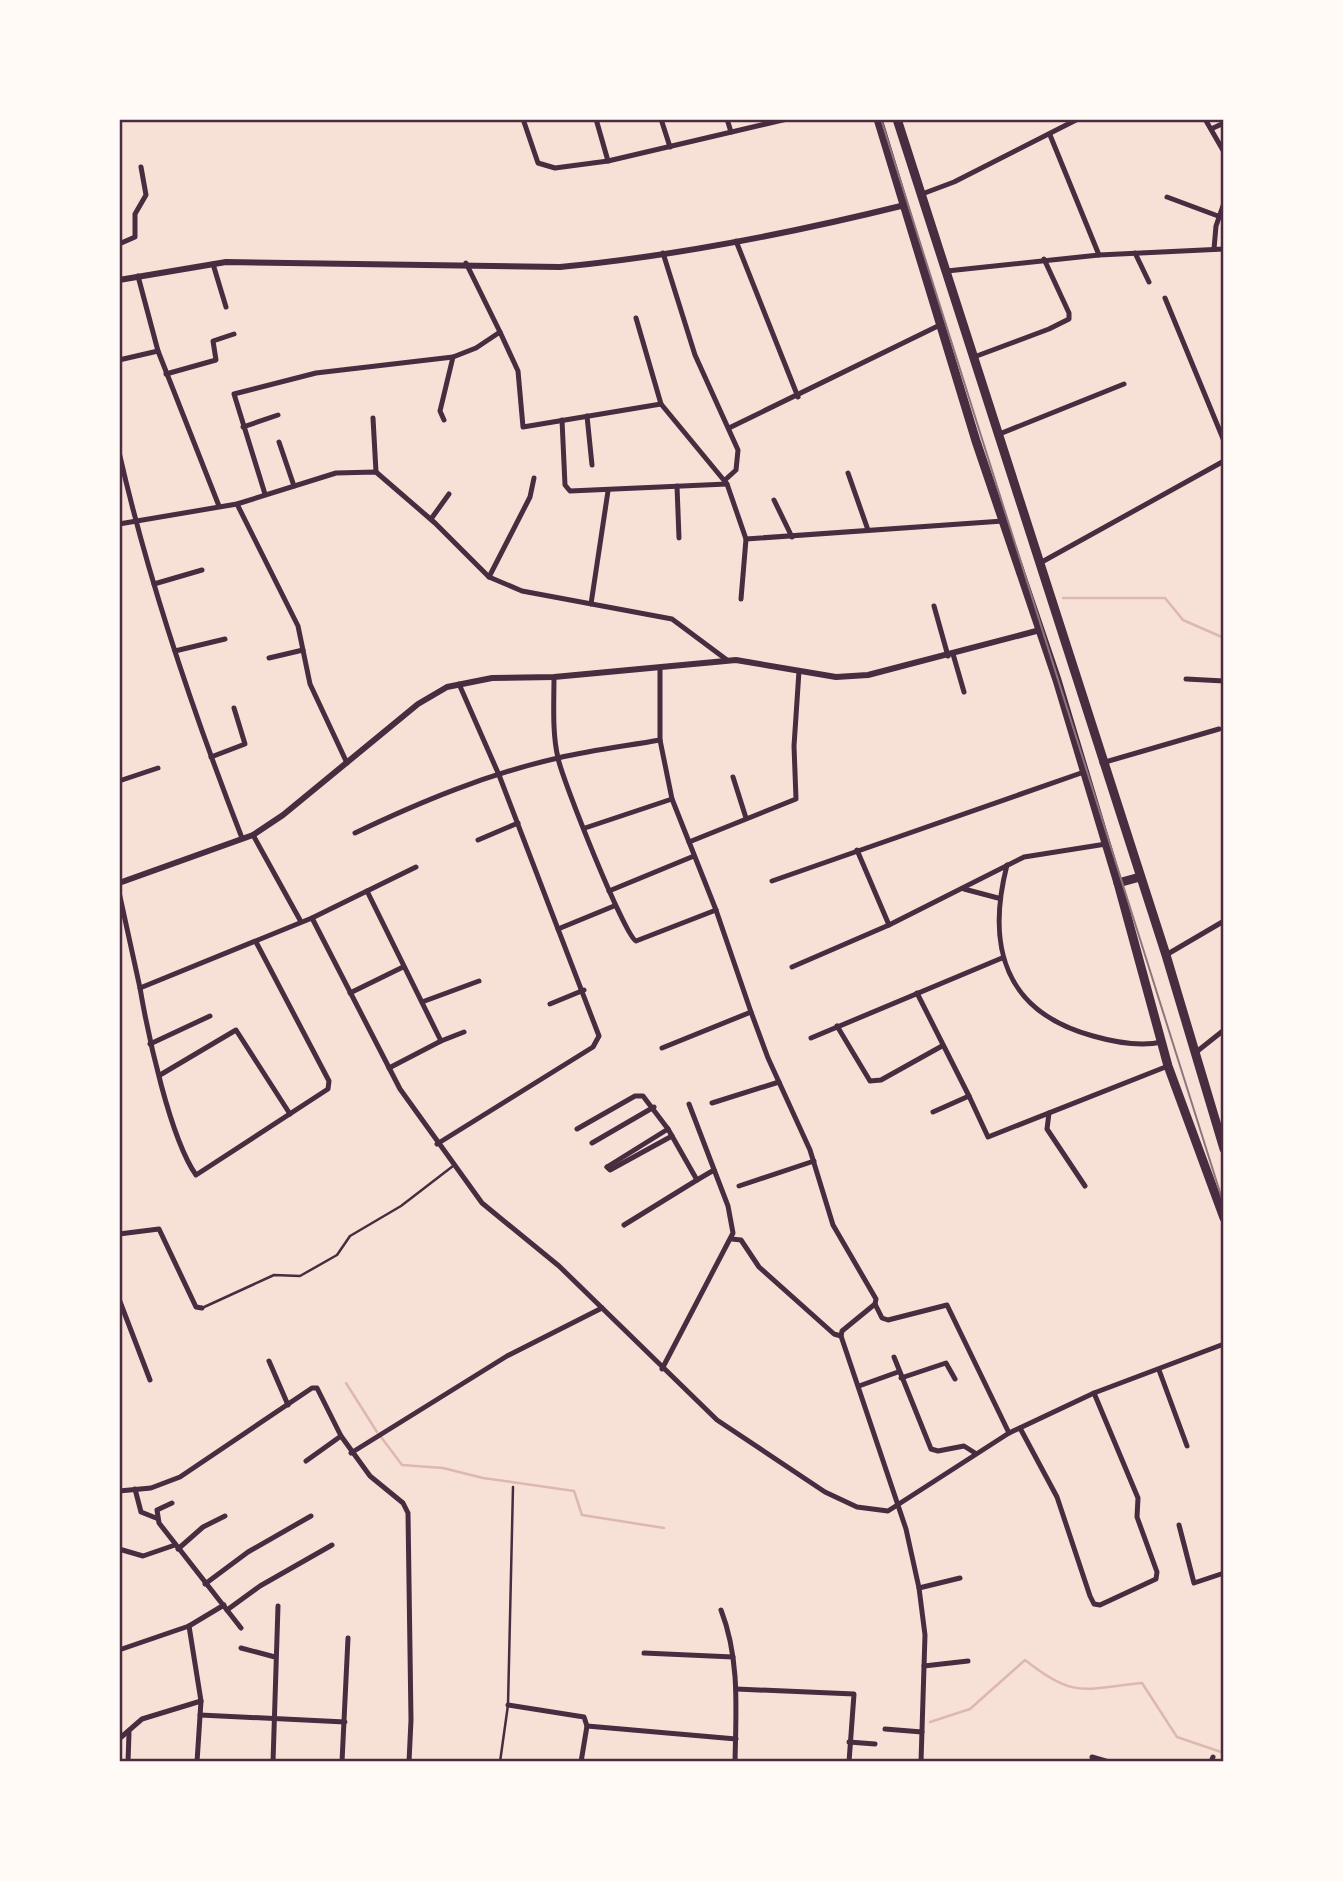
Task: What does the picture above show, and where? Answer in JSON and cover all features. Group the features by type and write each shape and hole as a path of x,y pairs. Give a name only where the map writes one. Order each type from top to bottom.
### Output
{"highway":[{"path":"878,119 1118,883 1168,1066 1224,1218"},
{"path":"897,119 1166,955 1222,1134 1224,1149"},
{"path":"1118,883 1140,877"}],"street":[{"path":"523,119 538,163 555,168 608,161 787,119"},
{"path":"596,119 608,161"},
{"path":"662,119 670,147"},
{"path":"727,119 731,132"},
{"path":"922,194 1050,135 1078,119"},
{"path":"1205,119 1224,152"},
{"path":"1211,129 1224,123"},
{"path":"1050,135 1098,255"},
{"path":"119,244 135,237 135,214 146,195 141,167"},
{"path":"1167,197 1218,216"},
{"path":"1214,249 1218,216 1224,204"},
{"path":"119,280 214,264 466,263 560,267 736,241 905,205"},
{"path":"736,241 798,397"},
{"path":"947,271 1044,259 1224,249"},
{"path":"562,420 565,488 578,492 726,482 736,470 739,460 729,428 695,355 663,253"},
{"path":"1135,253 1149,282"},
{"path":"974,357 1069,319 1069,313 1044,259"},
{"path":"466,263 518,371 523,426 661,404"},
{"path":"214,264 226,307"},
{"path":"138,276 166,374 219,506"},
{"path":"1165,298 1224,441"},
{"path":"636,318 661,404 726,482 746,540 741,599"},
{"path":"729,428 798,397 942,324"},
{"path":"265,494 234,394 316,373 453,356 477,348 500,332"},
{"path":"166,374 216,360 213,341 234,334"},
{"path":"119,360 158,351"},
{"path":"444,420 440,411 453,356"},
{"path":"997,435 1124,384"},
{"path":"243,427 278,415"},
{"path":"587,416 592,465"},
{"path":"373,418 376,472"},
{"path":"279,442 294,486"},
{"path":"119,452 135,522 175,651 242,838"},
{"path":"1038,564 1224,460"},
{"path":"119,524 237,504 336,473 376,472 431,519 489,577 522,592 672,619 727,660"},
{"path":"848,473 868,530"},
{"path":"489,577 530,497 534,478"},
{"path":"677,486 679,538"},
{"path":"591,604 608,491"},
{"path":"431,519 449,494"},
{"path":"774,500 792,537"},
{"path":"237,504 298,626 310,684 347,763"},
{"path":"746,540 1003,521"},
{"path":"154,584 202,570"},
{"path":"933,606 964,692"},
{"path":"119,883 253,835 284,815 418,704 447,687 492,678 554,677 660,669 727,660 748,660 836,677 868,675 1040,630"},
{"path":"175,651 225,639"},
{"path":"269,658 303,650"},
{"path":"660,669 660,740 672,799 716,910 751,1012 814,1161 833,1225 858,1273 876,1299 875,1304 882,1318 888,1320 947,1305 1009,1433"},
{"path":"689,842 797,798 794,746 799,671"},
{"path":"554,677 558,758 614,906 630,938 636,941 716,910"},
{"path":"1186,679 1224,681"},
{"path":"436,1142 597,1044 598,1030 499,775 459,684"},
{"path":"211,757 246,744 234,708"},
{"path":"1102,762 1219,729"},
{"path":"355,833 424,801 499,775 558,758 660,740"},
{"path":"119,781 158,768"},
{"path":"772,881 1084,772"},
{"path":"733,777 746,818"},
{"path":"585,828 672,799"},
{"path":"478,840 518,823"},
{"path":"253,835 300,920"},
{"path":"792,967 889,925 1031,854 1106,844"},
{"path":"857,850 889,925"},
{"path":"609,891 694,856"},
{"path":"1007,865 999,898 1002,958 1018,989 1057,1023 1105,1040 1162,1042"},
{"path":"140,988 256,942 300,920 312,918 416,867"},
{"path":"963,889 999,898"},
{"path":"367,891 441,1041"},
{"path":"119,892 150,1044 176,1128 196,1175 324,1093 329,1082 256,942"},
{"path":"558,929 614,906"},
{"path":"312,918 389,1068 436,1142 482,1203 559,1266 717,1420 825,1492 872,1511 888,1511 1009,1433 1094,1393 1224,1344"},
{"path":"1166,955 1224,921"},
{"path":"811,1038 1002,958"},
{"path":"350,993 403,967"},
{"path":"422,1003 479,981"},
{"path":"550,1004 584,990"},
{"path":"917,993 988,1137 1168,1066"},
{"path":"662,1048 751,1012"},
{"path":"150,1044 210,1016"},
{"path":"836,1026 870,1081 881,1080 942,1046"},
{"path":"160,1075 236,1030 290,1114"},
{"path":"1195,1053 1224,1030"},
{"path":"389,1068 464,1032"},
{"path":"712,1103 779,1082"},
{"path":"577,1129 637,1096 646,1097 697,1180"},
{"path":"933,1112 969,1096"},
{"path":"662,1369 732,1239 732,1221 689,1104"},
{"path":"592,1143 654,1107"},
{"path":"1049,1113 1047,1129 1084,1186"},
{"path":"668,1129 607,1167 607,1170 672,1136"},
{"path":"740,1186 814,1161"},
{"path":"624,1225 714,1170"},
{"path":"119,1234 154,1227 159,1229 199,1307"},
{"path":"732,1239 741,1240 762,1271 834,1334 841,1336"},
{"path":"119,1299 150,1381"},
{"path":"875,1304 842,1331 841,1336 899,1505 919,1588 925,1627 921,1762"},
{"path":"351,1452 507,1356 602,1308"},
{"path":"894,1357 930,1449 938,1451 964,1446 975,1453"},
{"path":"269,1361 288,1405"},
{"path":"859,1386 947,1363 955,1379"},
{"path":"1159,1370 1187,1446"},
{"path":"119,1481 121,1490 168,1484 317,1388 351,1452 370,1476 403,1503 408,1513 411,1720 409,1762"},
{"path":"1020,1428 1052,1487 1094,1604 1100,1605 1156,1579 1157,1573 1137,1517 1138,1498 1094,1393"},
{"path":"306,1461 341,1436"},
{"path":"135,1489 141,1512 156,1518 241,1628"},
{"path":"156,1518 157,1510 172,1503"},
{"path":"119,1549 143,1556 177,1547 203,1527 225,1516"},
{"path":"205,1584 248,1552 311,1516"},
{"path":"1179,1525 1194,1583 1224,1573"},
{"path":"119,1650 189,1626 332,1545"},
{"path":"919,1588 960,1578"},
{"path":"273,1762 278,1606"},
{"path":"721,1610 733,1657 736,1689 735,1762"},
{"path":"189,1626 201,1701 197,1762"},
{"path":"342,1762 348,1638"},
{"path":"240,1648 275,1657"},
{"path":"645,1653 733,1657"},
{"path":"924,1666 968,1661"},
{"path":"736,1689 854,1694 849,1762"},
{"path":"119,1739 142,1719 201,1701"},
{"path":"508,1705 582,1716 587,1726 581,1762"},
{"path":"200,1715 345,1722"},
{"path":"587,1726 736,1739"},
{"path":"885,1729 922,1732"},
{"path":"128,1762 129,1733"},
{"path":"849,1742 875,1744"},
{"path":"1092,1757 1109,1762"}],"lane":[{"path":"199,1307 274,1275 300,1276 337,1255 350,1236 401,1206 453,1166"},
{"path":"500,1762 508,1705 513,1487"}],"waterway":[{"path":"1063,598 1165,598 1183,620 1224,638"},
{"path":"346,1383 377,1432"},
{"path":"381,1437 402,1465 443,1468 483,1478 574,1491 582,1515 664,1528"},
{"path":"930,1722 970,1709 1025,1660 1068,1686 1092,1689 1142,1683 1177,1737 1224,1753"}],"tram line":[{"path":"881,119 1224,1205"}]}
